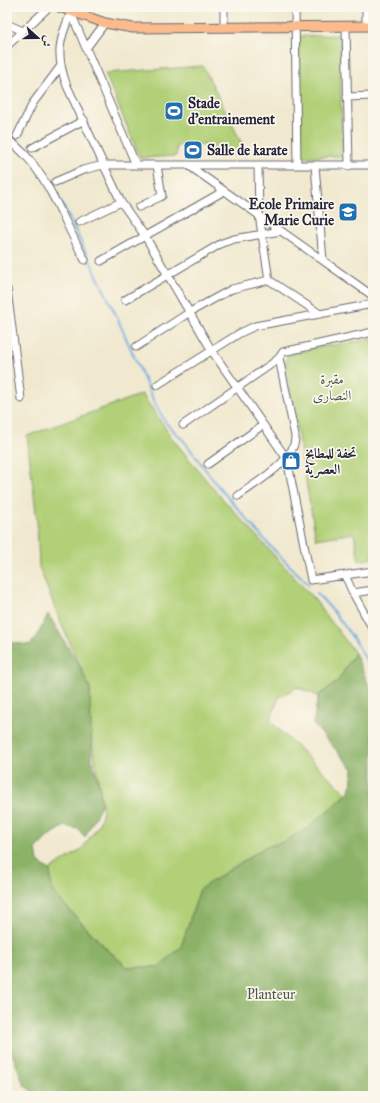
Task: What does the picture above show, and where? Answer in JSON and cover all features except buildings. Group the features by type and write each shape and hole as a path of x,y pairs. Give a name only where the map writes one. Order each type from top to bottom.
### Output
{"main road":[{"path":"59,7 71,13 105,24 133,28 295,28 370,26"}],"street":[{"path":"7,46 49,7"},
{"path":"224,7 224,28"},
{"path":"295,7 297,166"},
{"path":"366,7 370,26"},
{"path":"71,13 87,47 136,165"},
{"path":"71,13 63,30 60,67 120,202 145,236 212,351 287,458 311,580 373,571"},
{"path":"7,24 23,30"},
{"path":"87,47 105,24"},
{"path":"346,27 349,166"},
{"path":"17,136 33,103 60,67"},
{"path":"347,97 373,96"},
{"path":"32,148 84,120"},
{"path":"7,139 24,154 40,176 65,217 85,260"},
{"path":"55,182 83,170 104,165 373,165"},
{"path":"139,207 162,196 157,165"},
{"path":"188,165 373,296"},
{"path":"258,165 258,216 269,280 320,314"},
{"path":"315,166 323,260"},
{"path":"101,261 224,191"},
{"path":"79,222 120,202"},
{"path":"125,300 222,243 234,239 262,236 281,231"},
{"path":"136,347 190,312 232,289 269,280"},
{"path":"7,289 21,398"},
{"path":"157,385 240,333 255,326 373,304"},
{"path":"183,425 279,358 283,352 373,332"},
{"path":"238,496 287,458 295,440 279,358"},
{"path":"208,464 263,425"},
{"path":"345,575 373,629"},
{"path":"353,593 373,590"}],"green space":[{"path":"340,35 342,156 301,157 299,36"},
{"name":"Stade d'entrainement","path":"203,66 247,154 209,156 209,145 177,145 176,156 140,158 105,73"},
{"name":"مقبرة النصارى","path":"373,339 373,558 359,561 354,533 316,539 285,361 289,355 313,348"},
{"path":"142,394 172,438 211,486 314,599 355,653 337,682 318,696 297,687 279,697 270,721 347,794 309,827 284,842 265,847 200,889 181,947 158,967 127,967 105,947 62,902 52,889 50,870 82,849 99,824 103,811 91,735 90,688 62,626 39,567 37,521 27,436"},
{"name":"Planteur","path":"48,614 79,665 90,688 92,761 100,789 101,805 85,837 78,829 65,826 49,836 36,849 38,862 50,870 52,889 62,902 104,947 127,967 158,967 181,947 200,889 265,847 284,842 309,827 347,794 351,787 353,769 313,724 318,696 337,682 355,653 373,695 373,1096 38,1096 24,1085 13,1056 7,1049 7,642 30,645 36,638"}],"waterway":[{"path":"48,181 64,207 116,315 154,402 166,423 184,441 217,485 271,547 309,585"},
{"path":"317,594 348,631 373,673"}],"place":[{"name":"Stade d'entrainement","path":"174,111"},
{"name":"Salle de karate","path":"193,150"},
{"name":"Ecole Primaire Marie Curie","path":"348,212"},
{"name":"تحفة للمطابخ العصرية","path":"291,461"}]}
